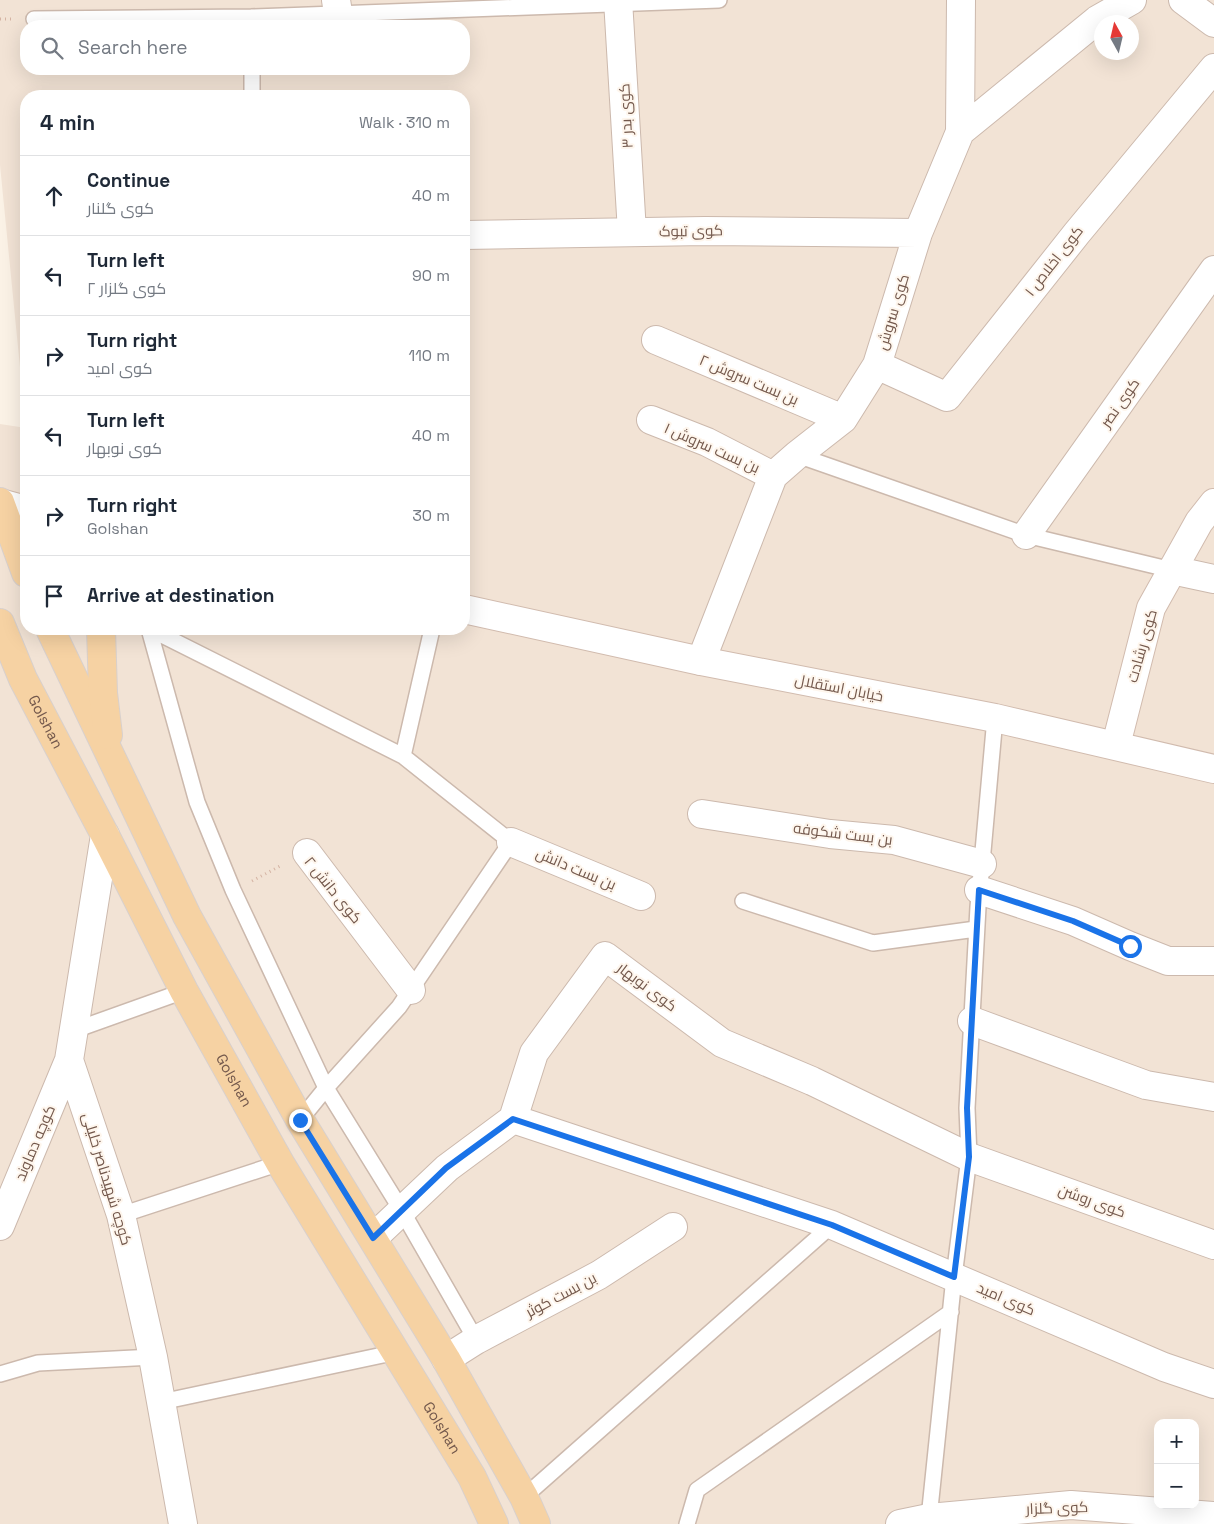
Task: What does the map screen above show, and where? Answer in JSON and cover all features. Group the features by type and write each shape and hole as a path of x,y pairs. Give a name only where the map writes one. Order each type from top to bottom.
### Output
{"main road":[{"path":"0,503 20,557"},
{"name":"Golshan","path":"0,623 23,679 105,834 184,991 280,1163 472,1476 494,1524"},
{"path":"53,635 187,916 300,1120 446,1359 524,1497 536,1524"},
{"path":"101,635 104,693 110,754"}],"street":[{"path":"960,132 961,0"},
{"name":"کوی سروش","path":"701,661 773,476 843,419 877,365 918,233 960,132 1100,10 1132,0"},
{"path":"1183,0 1214,23"},
{"name":"کوی بدر ۳","path":"619,2 632,232"},
{"name":"کوی اخلاص ۱","path":"877,365 947,397 1077,232 1214,68"},
{"name":"کوی تبوک","path":"470,235 705,231 918,233"},
{"name":"کوی نصر","path":"1026,535 1214,270"},
{"name":"بن بست سروش ۲","path":"656,340 843,419"},
{"name":"بن بست سروش ۱","path":"651,420 707,442 773,476"},
{"path":"0,503 20,508"},
{"name":"کوی رشادت","path":"1116,745 1151,608 1172,570 1209,516"},
{"path":"1172,570 1214,578"},
{"name":"خیابان استقلال","path":"470,610 701,661 995,718 1214,769"},
{"name":"بن بست شکوفه","path":"702,814 830,834 894,840 980,877 1073,921 1168,961 1214,961"},
{"name":"کوچه شهیدناصر خلیلی","path":"105,834 69,1060 121,1215 161,1402 183,1524"},
{"name":"بن بست دانش","path":"511,842 641,896"},
{"name":"کوی دانش ۲","path":"306,852 411,990"},
{"name":"کوی نوبهار","path":"513,1119 534,1052 605,956 722,1043 812,1081 969,1157"},
{"path":"972,1021 1146,1085 1214,1097"},
{"name":"کوچه دماوند","path":"0,1226 69,1060"},
{"path":"373,1238 446,1168 513,1119"},
{"name":"کوی امید","path":"513,1119 832,1225 1164,1367 1214,1384"},
{"name":"کوی روشن","path":"969,1157 1214,1245"},
{"name":"بن بست کوثر","path":"446,1359 476,1340 599,1275 673,1226"},
{"name":"کوی گلزار","path":"900,1524 929,1518 1071,1505 1214,1516"},
{"path":"1214,1516 1214,1524"}],"lane":[{"path":"262,20 337,7 719,0"},
{"path":"34,19 106,20"},
{"path":"252,75 252,90"},
{"path":"797,455 1026,535 1172,570"},
{"path":"152,635 197,802 233,890 326,1088 402,1211 476,1340"},
{"path":"162,635 403,756 511,842 399,1007 326,1088 300,1120"},
{"path":"403,756 431,635"},
{"path":"929,1518 954,1277 969,1157 967,1108 976,929 995,718"},
{"path":"744,901 874,943 976,929"},
{"path":"74,1030 184,991"},
{"path":"121,1215 280,1163"},
{"path":"524,1497 832,1225"},
{"path":"687,1524 697,1490 951,1312"},
{"path":"161,1402 397,1352"},
{"path":"0,1374 38,1363 152,1358"}],"path":[{"name":"کوی دانش ۲","path":"233,890 306,852"}],"shaded area":[{"path":"0,0 1214,0 1214,1524 0,1524 0,424 20,427 20,635 470,635 470,90 20,90 20,367 0,165"}],"route":[{"path":"300,1120 373,1238 446,1168 513,1119 832,1225 954,1277 969,1157 967,1108 979,890 1073,921 1130,946"}]}
